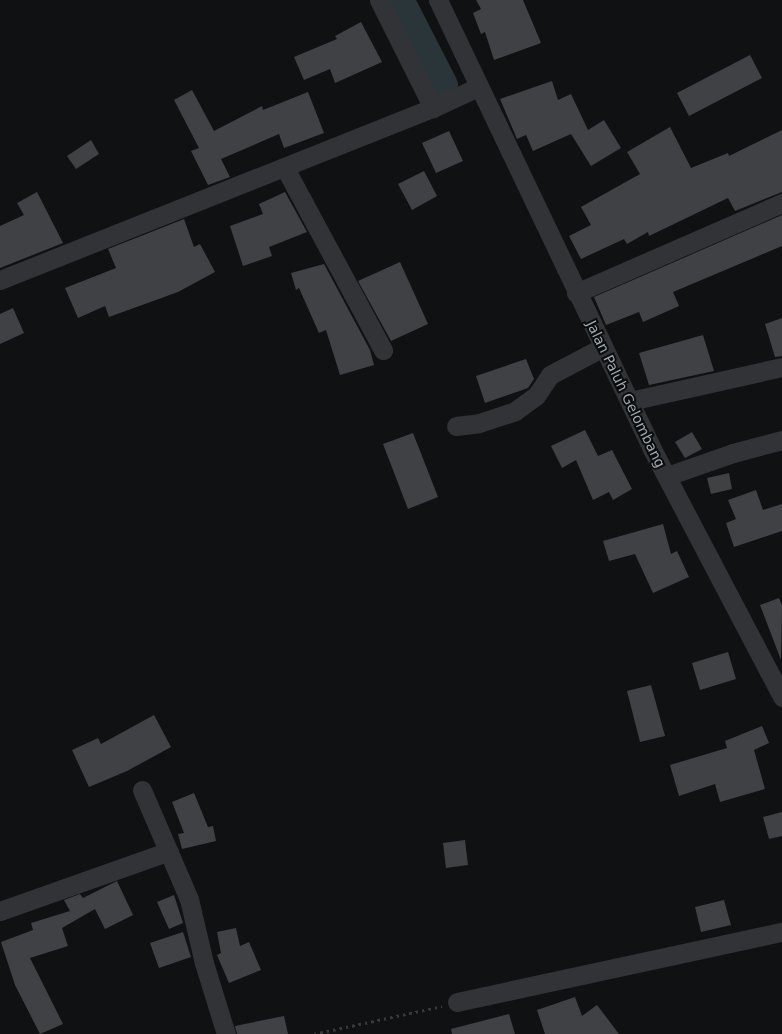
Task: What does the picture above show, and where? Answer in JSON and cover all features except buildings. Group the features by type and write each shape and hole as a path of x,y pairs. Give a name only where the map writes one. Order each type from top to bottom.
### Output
{"street":[{"path":"379,0 437,106"},
{"name":"Jalan Paluh Gelombang","path":"438,0 472,90 667,476 782,697"},
{"path":"0,280 285,168 472,90"},
{"path":"285,168 383,350"},
{"path":"576,293 782,203"},
{"path":"456,426 479,423 515,411 536,396 550,375 560,368 603,347"},
{"path":"630,401 782,367"},
{"path":"667,476 733,453 782,440"},
{"path":"142,790 189,899 204,963 226,1034"},
{"path":"0,911 169,851"},
{"path":"457,1002 782,932"}],"path":[{"path":"314,1034 457,1002"}],"waterway":[{"path":"397,0 441,86"}]}
